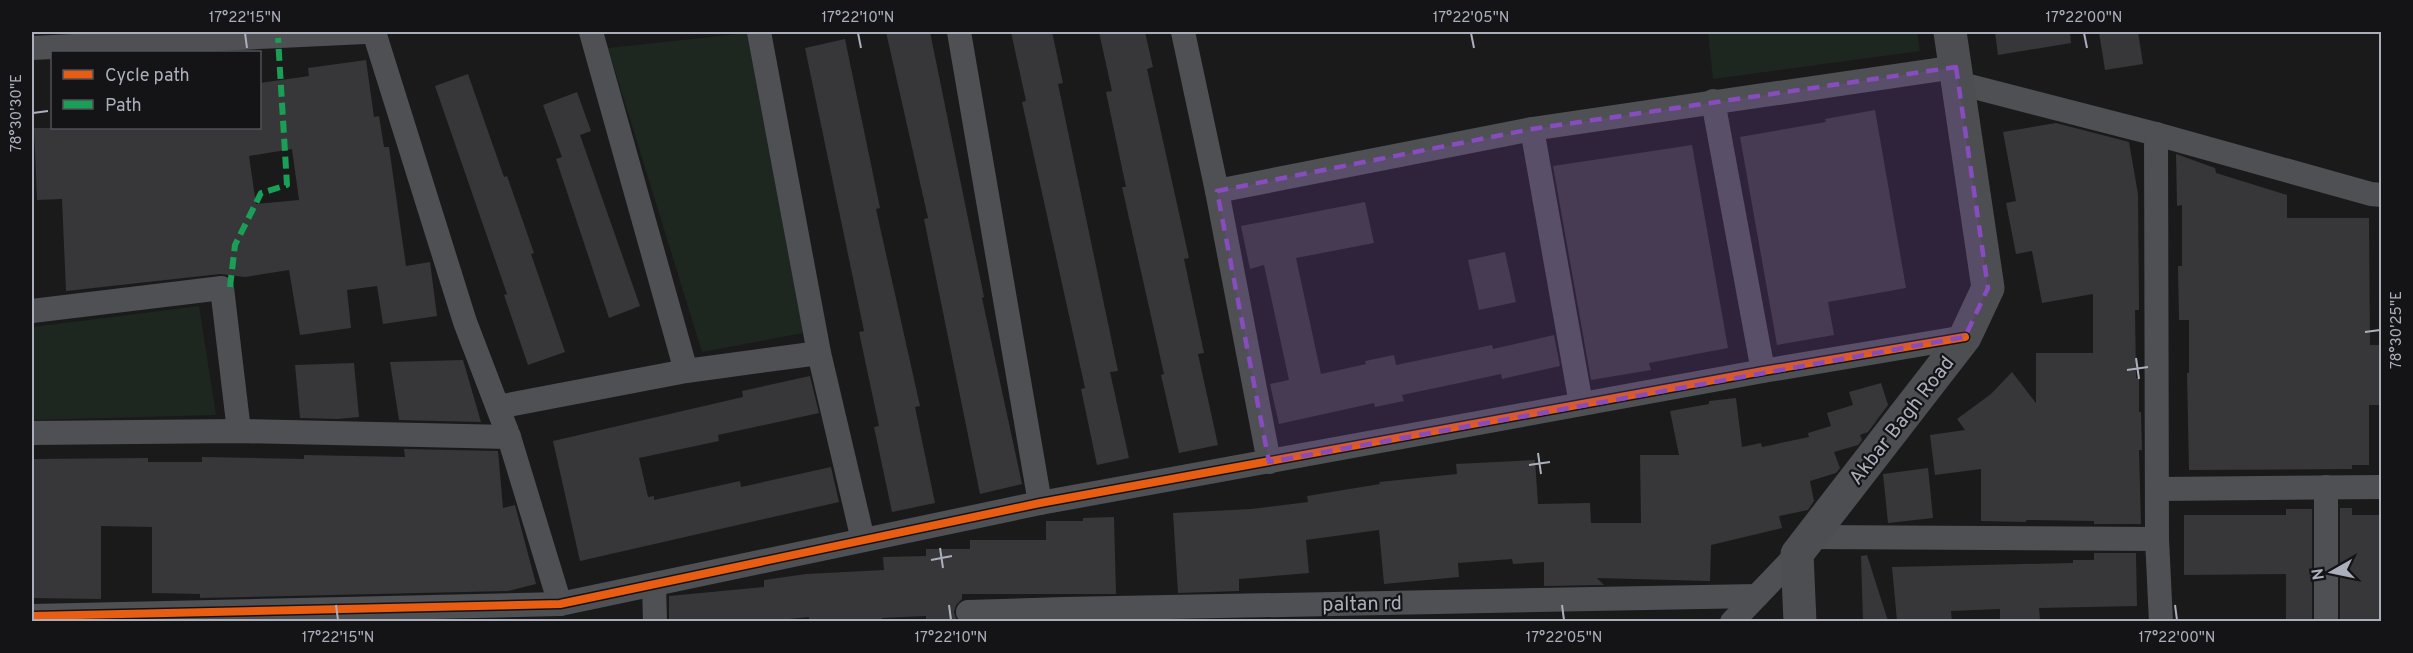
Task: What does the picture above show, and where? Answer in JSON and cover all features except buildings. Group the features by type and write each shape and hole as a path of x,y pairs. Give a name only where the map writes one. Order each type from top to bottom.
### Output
{"street":[{"path":"32,48 278,38 365,32"},
{"path":"374,32 465,322 509,437 560,604"},
{"path":"591,32 686,371"},
{"path":"759,32 819,353 863,540"},
{"path":"959,32 1040,503"},
{"path":"1183,32 1217,191 1269,462"},
{"name":"Akbar Bagh Road","path":"1804,545 1965,337 1988,288 1950,32"},
{"path":"1217,191 1532,129 1713,101 1957,75 2156,134 2371,194 2382,195"},
{"path":"1713,101 1762,371"},
{"path":"1532,129 1581,404"},
{"path":"2156,134 2159,489 2157,539 2161,621"},
{"path":"32,311 222,288 239,431"},
{"path":"32,616 60,619 560,604 1040,503 1762,371 1965,337"},
{"path":"498,407 686,371 819,353"},
{"path":"32,433 239,431 509,437"},
{"path":"2326,487 2326,621"},
{"path":"2159,489 2382,487"},
{"path":"1732,621 1804,545 2157,539"},
{"path":"1800,621 1804,545"},
{"path":"654,585 655,621"},
{"name":"paltan rd","path":"968,612 1064,615 1757,596"}],"highlighted area":[{"path":"1956,67 1988,288 1965,337 1269,462 1217,191 1532,129"}],"shaded area":[{"path":"1708,32 1917,32 1920,51 1713,79"},
{"path":"748,33 804,333 702,352 608,48"},
{"path":"199,306 216,415 32,420 32,327"}],"marked path":[{"path":"230,287 235,245 261,193 287,185 278,38"}],"cycle path":[{"path":"32,616 560,604 1040,503 1763,371 1965,337"}]}
